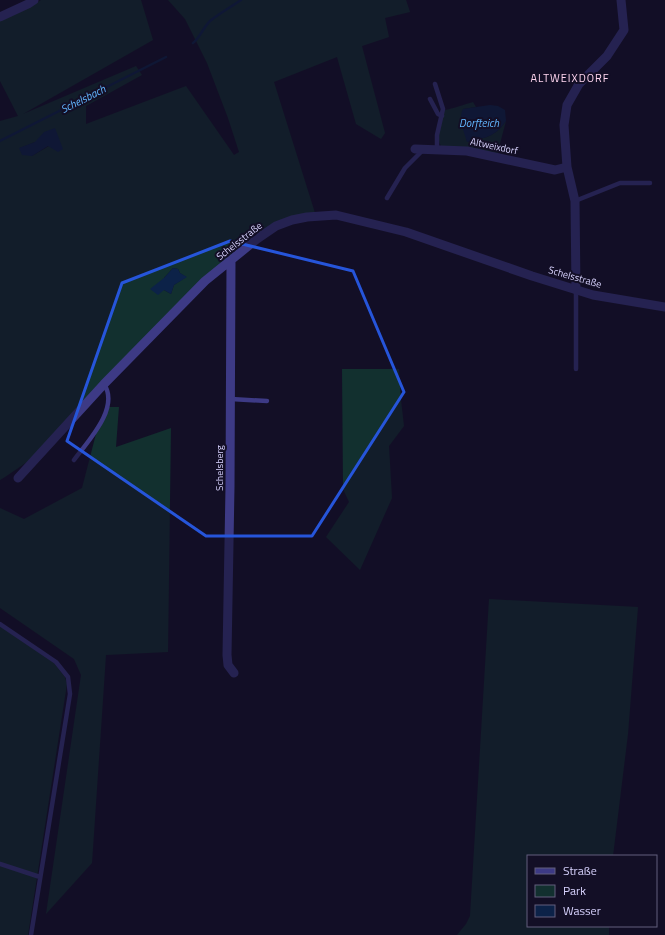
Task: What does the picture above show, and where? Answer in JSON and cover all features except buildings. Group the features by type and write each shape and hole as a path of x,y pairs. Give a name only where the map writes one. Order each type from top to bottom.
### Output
{"street":[{"path":"0,17 34,0"},
{"path":"576,290 575,201 567,167 564,125 567,105 579,84 607,56 624,30 621,0"},
{"name":"Altweixdorf","path":"415,149 467,151 555,170 567,167"},
{"name":"Schelsstraße","path":"18,478 104,384 205,281 244,249 276,226 292,220 336,215 406,232 497,264 593,295 665,306"},
{"name":"Schelsberg","path":"231,261 231,399 227,655 228,665 234,673"}],"lane":[{"path":"435,84 443,109 437,150"},
{"path":"430,99 438,114 442,116"},
{"path":"387,198 405,168 425,149"},
{"path":"575,201 620,183 650,182"},
{"path":"576,290 576,370"},
{"path":"74,460 97,430 108,407 108,390 104,384"},
{"path":"231,399 267,401"},
{"path":"0,624 56,662 68,677 70,694 31,935"},
{"path":"0,864 40,877"}],"highlighted area":[{"path":"230,241 353,271 404,392 312,536 206,536 67,441 122,283"}],"green space":[{"path":"41,0 141,0 153,40 23,114 136,66 142,75 86,106 86,124 186,86 234,155 239,152 207,63 185,19 168,0 406,0 410,12 385,18 389,37 362,46 385,133 381,139 356,124 337,57 274,82 315,213 275,222 245,243 30,460 0,480 0,121 18,116 0,81 0,19 31,6","holes":["35,142 63,149 49,146 32,156 20,148","173,268 178,269 180,273 186,277 174,285 171,294 164,290 164,278"]},
{"path":"473,102 476,107 463,109 467,142 494,134 506,121 497,155 441,146 439,142 439,133 444,110"},
{"path":"342,369 399,369 404,426 389,446 392,498 360,570 326,537 349,502 343,489"},
{"path":"108,407 119,407 116,447 171,428 168,652 106,655 92,863 46,914 81,675 74,659 0,608 0,508 24,519 82,488 97,430"},
{"path":"489,599 638,607 628,734 613,855 527,855 527,927 609,927 609,935 457,935 466,924 470,916"},
{"path":"0,626 54,663 65,677 67,684 28,935 0,935"}],"water":[{"name":"Dorfteich","path":"490,105 498,106 505,110 506,121 494,134 467,142 461,121 463,109"},
{"path":"55,128 63,149 58,152 48,146 32,156 22,155 19,148 35,142 44,132"},
{"path":"173,268 178,269 180,273 187,277 174,285 171,294 164,290 158,295 150,289 164,278"}],"waterway":[{"name":"Schelsbach","path":"193,43 210,21 241,0"},
{"name":"Schelsbach","path":"0,141 166,57"}],"district":[{"name":"ALTWEIXDORF","path":"570,78"}]}
